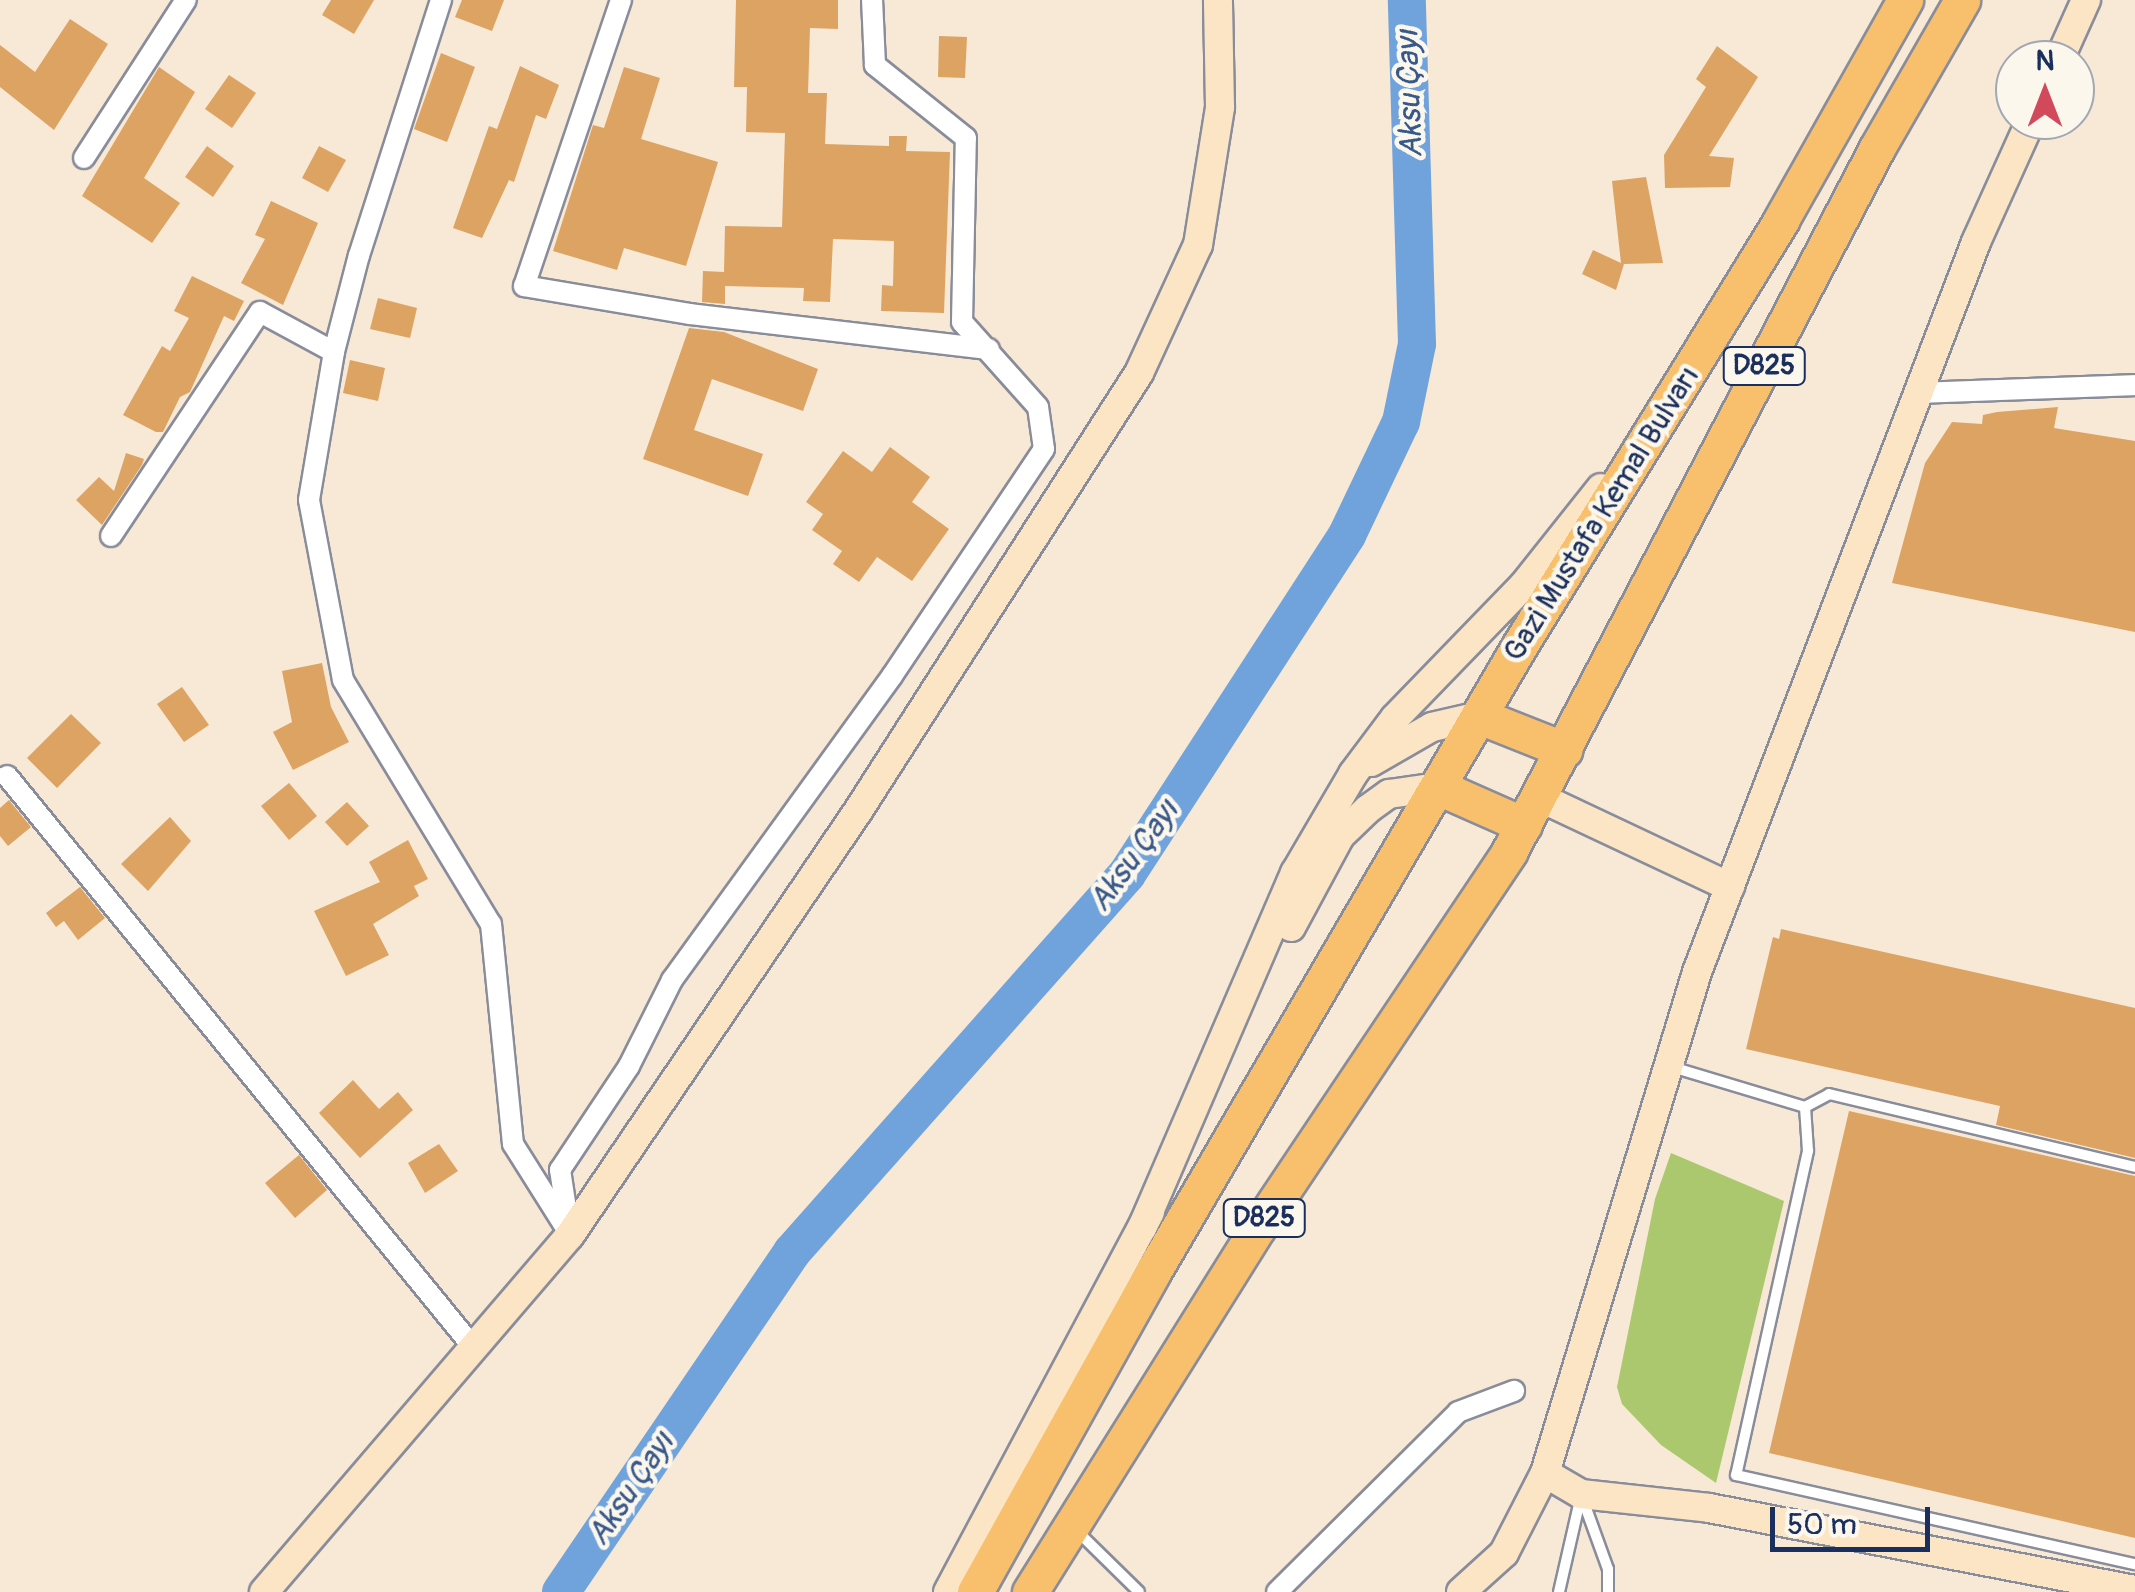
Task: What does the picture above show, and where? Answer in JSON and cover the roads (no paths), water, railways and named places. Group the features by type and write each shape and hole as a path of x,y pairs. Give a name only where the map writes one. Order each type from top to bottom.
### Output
{"highway":[{"name":"Gazi Mustafa Kemal Bulvarı","path":"975,1592 1153,1272 1478,716 1683,384 1905,0"},
{"name":"Gazi Mustafa Kemal Bulvarı","path":"1524,825 1877,148 1962,0"},
{"path":"1478,716 1569,742"},
{"path":"1438,786 1524,825"},
{"name":"D825","path":"1030,1592 1068,1523 1524,825"}],"street":[{"path":"84,158 186,0"},
{"path":"441,0 334,352 309,500 343,680 491,924 513,1144 570,1235"},
{"path":"621,0 524,286 690,314 989,349"},
{"path":"570,1235 560,1170 629,1066 672,980 892,676 1044,450 1038,407 962,322 966,138 874,65 872,0"},
{"path":"264,1592 570,1235 858,811 1139,373 1198,245 1220,106 1218,0"},
{"path":"2067,40 2086,0"},
{"path":"1461,1592 1504,1553 1545,1473 1666,1066 1730,887 1920,393 2024,140"},
{"path":"111,536 260,312 334,352"},
{"path":"1142,1228 1295,874 1353,774 1395,718 1523,586 1683,384"},
{"path":"1920,393 2135,385"},
{"path":"1353,774 1402,741 1478,716"},
{"path":"7,776 473,1347"},
{"path":"948,1592 1142,1228 1340,836 1389,794 1438,786"},
{"path":"1524,825 1730,887"},
{"path":"1277,1592 1458,1412 1514,1391"},
{"path":"1545,1473 1582,1494 1709,1508 2135,1590"}],"lane":[{"path":"1666,1066 1805,1107 1828,1094 2135,1167"},
{"path":"1805,1107 1808,1151 1736,1475 2135,1564"},
{"path":"1560,1592 1582,1494"},
{"path":"1582,1494 1608,1570 1608,1592"},
{"path":"1068,1523 1139,1592"}],"waterway":[{"name":"Aksu Çayı","path":"561,1592 792,1252 1127,874 1347,535 1401,422 1417,344 1407,0"}]}
